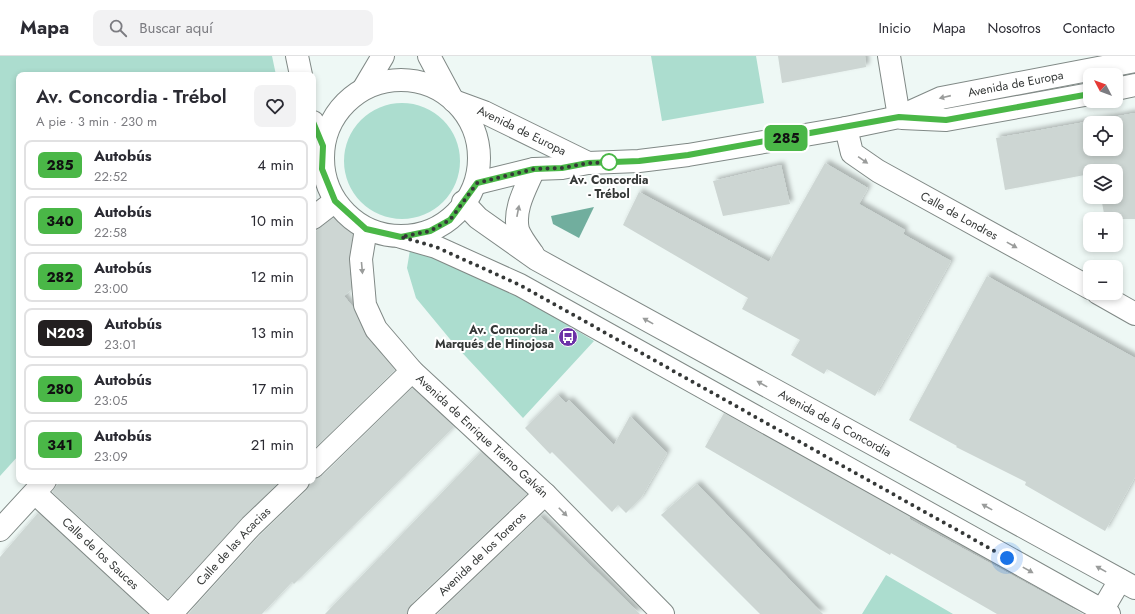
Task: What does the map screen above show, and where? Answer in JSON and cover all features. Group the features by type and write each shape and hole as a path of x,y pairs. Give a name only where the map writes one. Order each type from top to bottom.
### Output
{"street":[{"path":"297,56 300,72"},
{"path":"383,56 364,88 340,108 323,146 322,169 335,201 366,229 436,247 520,285 1104,613 1128,584"},
{"path":"401,237 430,231 450,220 477,183 478,155 474,128 452,99 429,56"},
{"path":"889,56 899,117"},
{"name":"Avenida de Europa","path":"477,183 534,169 562,168 588,163 639,161 688,155 846,128 899,117 941,98 1135,61"},
{"name":"Avenida de Europa","path":"364,88 392,80 422,82 452,99 484,112 588,163"},
{"path":"1123,88 1135,86"},
{"name":"Avenida de Europa","path":"899,117 946,120 1083,95"},
{"name":"Calle de Londres","path":"846,128 852,153 878,171 1083,284"},
{"path":"316,129 323,146"},
{"name":"Avenida de la Concordia","path":"534,169 523,194 517,214 519,231 536,259"},
{"path":"316,216 335,201"},
{"name":"Avenida de la Concordia","path":"463,202 478,218 536,259 1128,584"},
{"name":"Avenida de Enrique Tierno Galván","path":"366,229 361,259 365,306 376,329 412,371 545,494 663,614"},
{"path":"1112,300 1133,311"},
{"path":"316,464 412,371"},
{"name":"Calle de las Acacias","path":"171,614 252,526 295,484"},
{"path":"0,530 40,487"},
{"name":"Calle de los Sauces","path":"40,487 166,614"},
{"name":"Avenida de los Toreros","path":"419,614 545,494"}],"shaded area":[{"path":"0,56 272,56 275,72 16,72 16,458 0,476"},
{"path":"651,56 756,56 764,103 662,121"},
{"path":"402,103 413,104 424,108 443,120 455,139 459,150 459,172 455,183 443,202 424,214 413,218 402,219 391,218 380,214 361,202 349,183 345,172 344,161 345,150 349,139 361,120 380,108 391,104"},
{"path":"594,207 579,238 553,224 551,216"},
{"path":"410,250 424,253 515,293 594,341 523,418 454,344 416,298 407,268"},
{"path":"886,575 953,614 862,614"}],"building":[{"path":"778,56 865,56 866,67 782,83"},
{"path":"1135,113 1135,219 1123,219 1123,212 1104,212 1102,204 1123,204 1123,164 1083,164 1083,175 1005,190 996,138 1083,122 1083,156 1123,156 1123,116 1118,116"},
{"path":"825,163 868,188 859,204 905,230 903,234 951,261 875,396 827,369 824,374 791,355 800,340 742,309 748,298 623,225 639,192 769,262"},
{"path":"781,165 790,204 723,216 713,181"},
{"path":"333,218 353,234 349,260 351,290 344,296 353,307 366,337 395,370 316,447 316,231"},
{"path":"987,276 1135,358 1135,477 1105,531 1025,485 1026,482 956,447 957,446 909,420"},
{"path":"412,388 454,427 294,584 292,582 262,614 188,614 260,535 307,490 309,484 316,484 316,478 322,476"},
{"path":"558,395 566,403 569,400 614,445 630,416 667,453 641,498 626,513 618,505 612,512 552,452 550,454 525,428"},
{"path":"724,413 910,517 909,519 1083,614 997,614 891,553 890,555 705,447"},
{"path":"481,452 527,494 410,605 407,614 325,614"},
{"path":"58,484 277,484 242,518 168,599 52,492"},
{"path":"697,484 823,614 760,614 661,515"},
{"path":"38,513 148,614 0,614 0,557"},
{"path":"540,516 640,614 437,614"}],"bus line":[{"name":"285","path":"316,129 323,146 322,169 335,201 366,229 401,237 430,231 450,220 477,183 534,169 562,168 588,163 639,161 688,155 846,128 899,117 946,120 1083,95"}],"place":[{"name":"Av. Concordia - Trébol","path":"609,162"},
{"name":"Av. Concordia - Marqués de Hinojosa","path":"568,337"}],"route":[{"path":"609,162 614,162 588,163 562,168 534,169 477,183 450,220 430,231 401,237 436,247 520,285 1007,558"}]}
